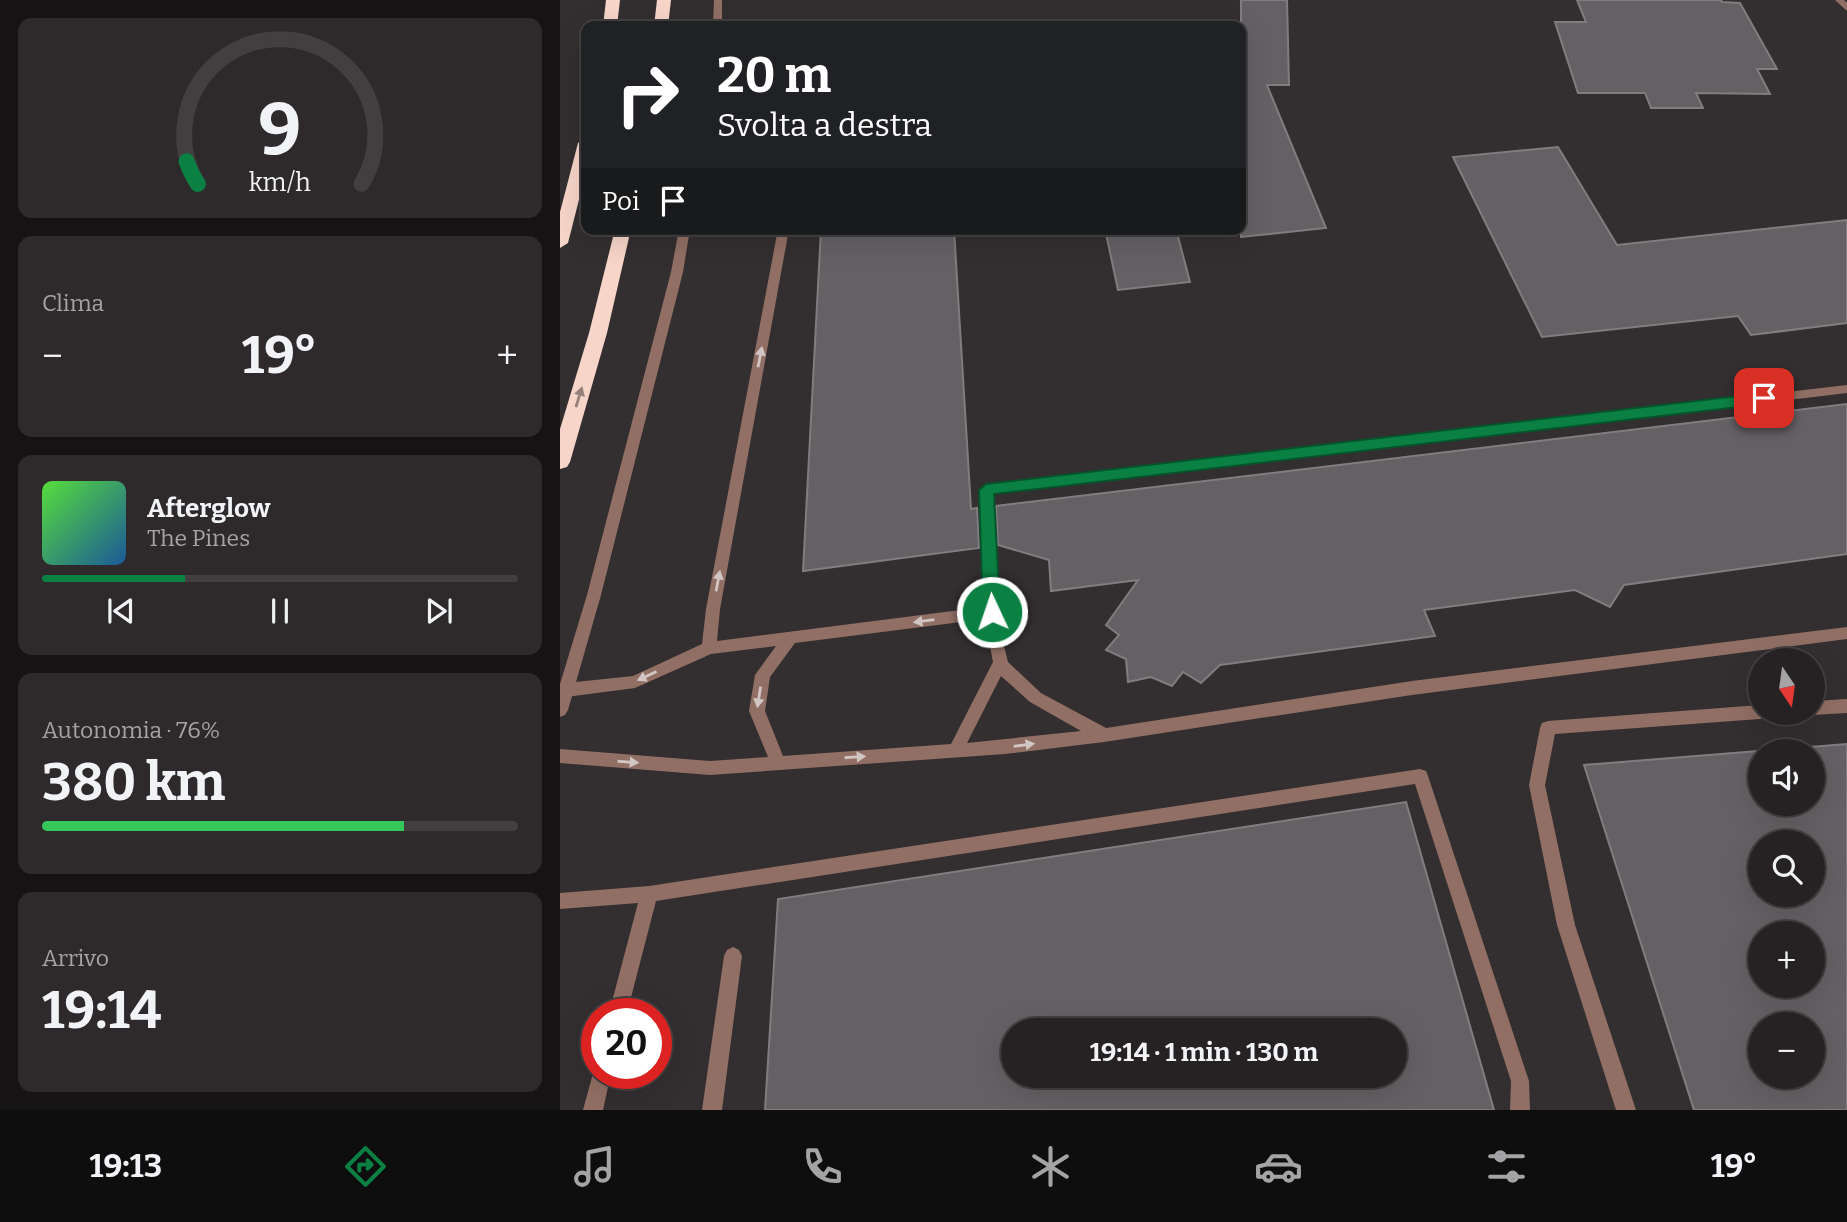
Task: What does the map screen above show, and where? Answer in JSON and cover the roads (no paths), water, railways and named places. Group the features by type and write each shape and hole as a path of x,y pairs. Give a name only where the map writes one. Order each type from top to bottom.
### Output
{"highway":[{"path":"611,21 613,0"},
{"path":"662,21 664,0"},
{"path":"560,243 581,162"},
{"path":"560,462 598,333 622,235"}],"street":[{"path":"718,0 718,21"},
{"path":"1839,0 1847,8"},
{"path":"560,710 601,568 674,285 684,235"},
{"path":"709,648 713,608 783,235"},
{"path":"956,749 1000,664 992,612 986,490 1847,389"},
{"path":"566,690 635,682 709,648 992,612"},
{"path":"560,756 709,768 1005,747 1104,735 1412,688 1847,633"},
{"path":"778,763 757,711 763,675 790,638"},
{"path":"1000,664 1041,704 1104,735"},
{"path":"1825,707 1847,706"},
{"path":"1626,1110 1566,925 1550,849 1537,785 1548,728 1748,713"},
{"path":"560,901 649,894 1420,776 1520,1081 1520,1110"},
{"path":"622,998 649,894"},
{"path":"712,1110 733,956"},
{"path":"593,1110 598,1089"}]}
